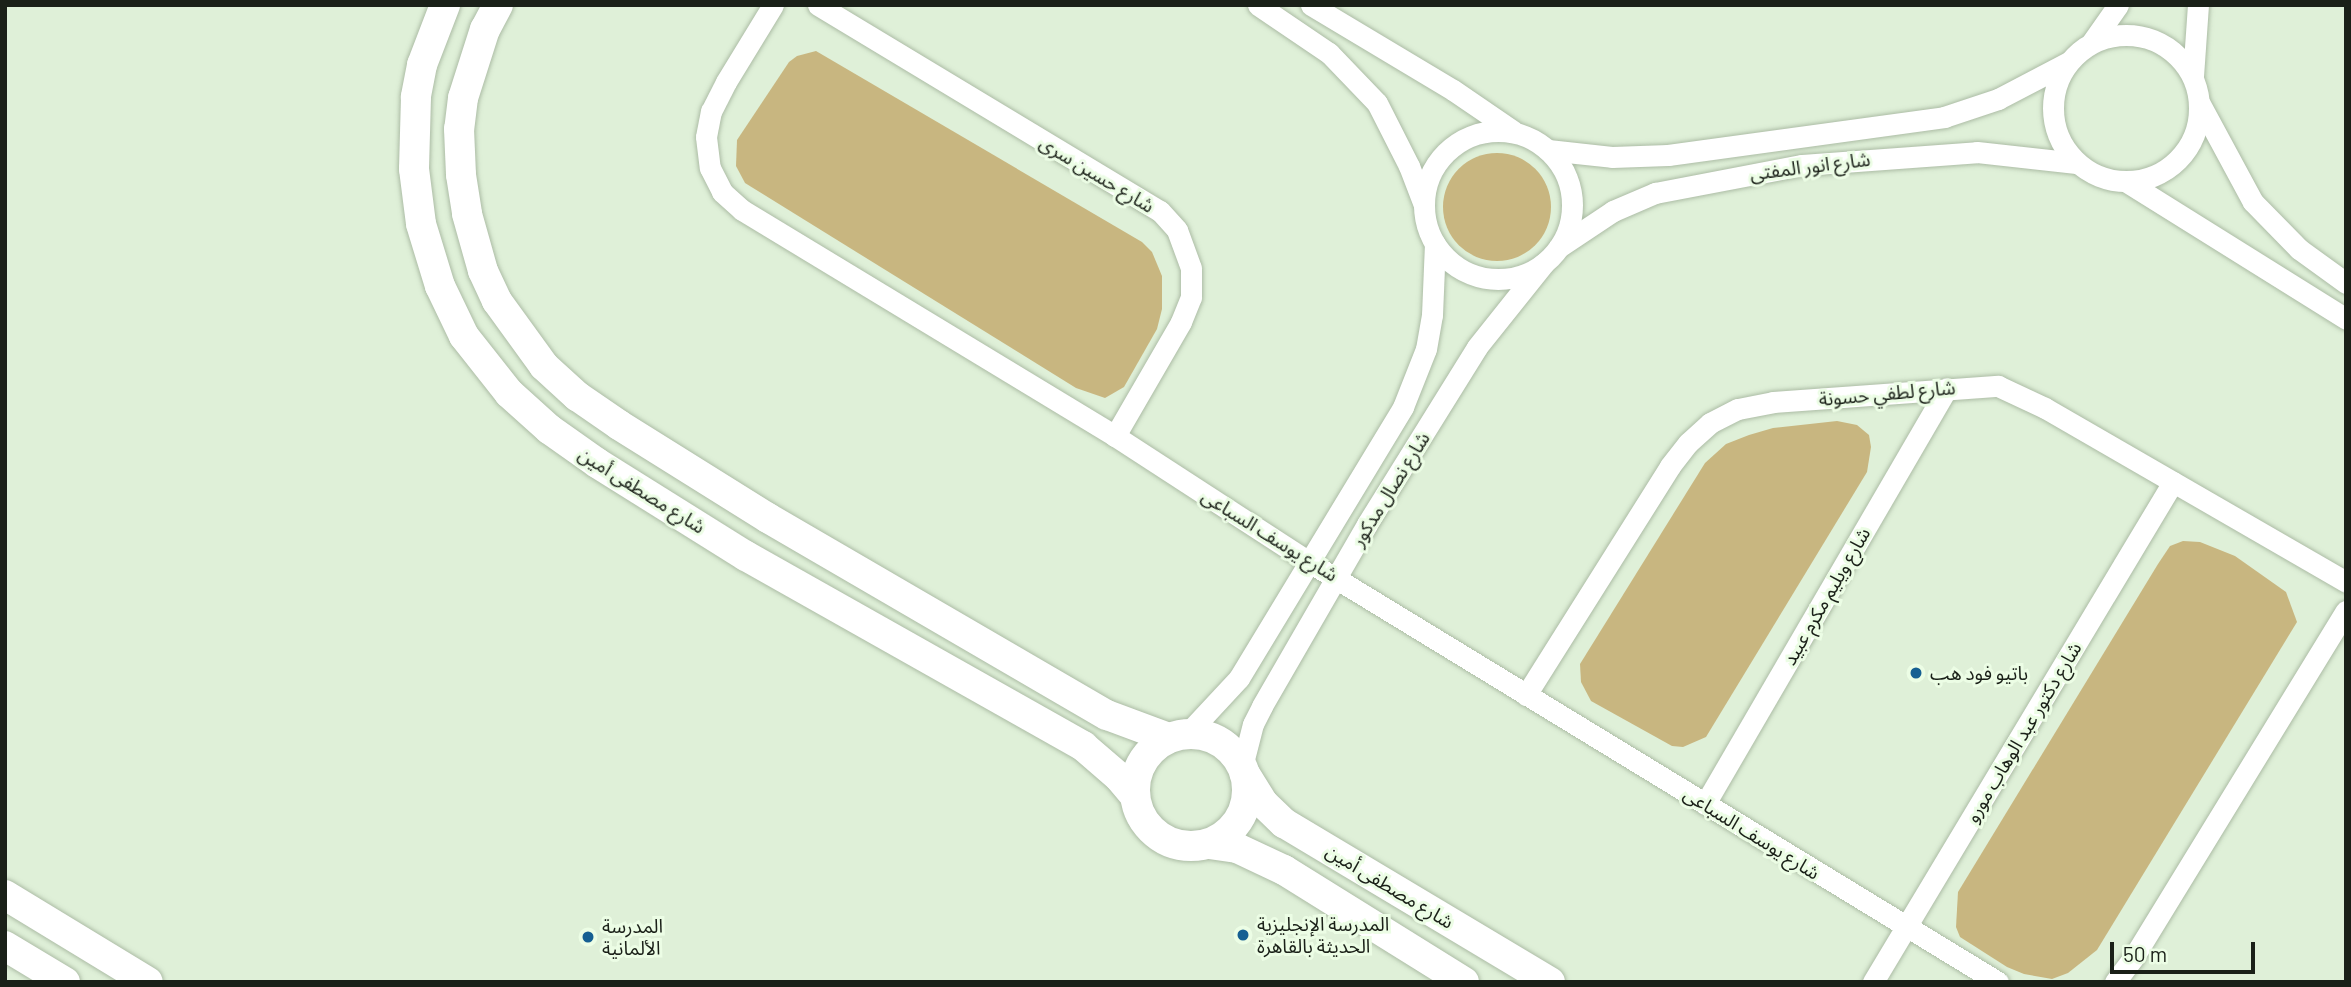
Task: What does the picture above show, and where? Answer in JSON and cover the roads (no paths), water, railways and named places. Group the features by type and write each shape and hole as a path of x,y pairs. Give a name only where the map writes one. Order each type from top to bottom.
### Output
{"street":[{"name":"شارع مصطفى أمين","path":"445,5 422,65 416,97 414,169 421,225 440,286 464,336 509,393 549,429 734,548 1083,746 1119,777 1134,795"},
{"path":"498,5 485,29 469,73 459,129 461,175 467,215 483,271 497,301 537,357 577,396 757,510 1107,715 1178,736 1219,742 1232,752 1243,770 1247,796 1241,816 1227,833 1209,844 1195,847 1173,844 1154,834 1141,817 1134,795 1138,772 1150,752 1178,736"},
{"name":"شارع يوسف السباعى","path":"773,5 711,111 706,137 710,168 722,192 742,210 1115,436 1309,562 1998,982"},
{"name":"شارع حسين سرى","path":"818,5 1160,211 1177,230 1191,268 1191,297 1181,322 1115,436"},
{"path":"1258,5 1329,52 1377,103 1409,166 1435,244 1448,260 1485,278 1516,276 1544,263 1559,247 1570,223 1572,196 1564,171 1548,150 1514,132 1453,90 1311,5"},
{"path":"2118,5 2092,42 2067,62 2055,87 2052,115 2060,141 2076,163 2109,180 2127,182 2156,175 2180,158 2196,132 2200,103"},
{"path":"2198,5 2193,76 2200,103 2253,202 2299,249 2346,284"},
{"path":"2092,42 2115,34 2138,35 2161,42 2179,57 2193,76"},
{"name":"شارع انور المفتى","path":"1548,150 1612,156 1668,155 1944,117 1998,99 2067,62"},
{"path":"1424,207 1427,185 1436,164 1451,148 1471,136 1492,131 1514,132"},
{"name":"شارع انور المفتى","path":"1559,247 1613,211 1655,193 1802,165 1977,152 2076,163"},
{"path":"2127,182 2346,318"},
{"name":"شارع نصال مدكور","path":"1178,736 1239,678 1403,407 1415,382 1432,315 1435,244"},
{"name":"شارع نصال مدكور","path":"1243,770 1253,724 1336,577 1477,347 1544,263"},
{"name":"شارع لطفي حسونة","path":"1526,695 1670,466 1688,443 1710,423 1738,409 1773,401 1998,386 2019,394 2346,582"},
{"name":"شارع ويليم مكرم عبيد","path":"1705,804 1947,388"},
{"name":"شارع دكتور عبد الوهاب مورو","path":"1873,982 2173,482"},
{"path":"734,548 757,510"},
{"path":"2115,982 2133,958 2346,611"},
{"name":"شارع مصطفى أمين","path":"1243,770 1263,803 1283,823 1550,982"},
{"path":"1209,844 1237,848 1284,870 1464,982"},
{"path":"5,895 136,978"},
{"path":"5,946 65,982"}],"place":[{"name":"باتيو فود هب","path":"1916,673"},
{"name":"المدرسة الإنجليزية الحديثة بالقاهرة","path":"1243,935"},
{"name":"المدرسة الألمانية","path":"588,937"}]}
